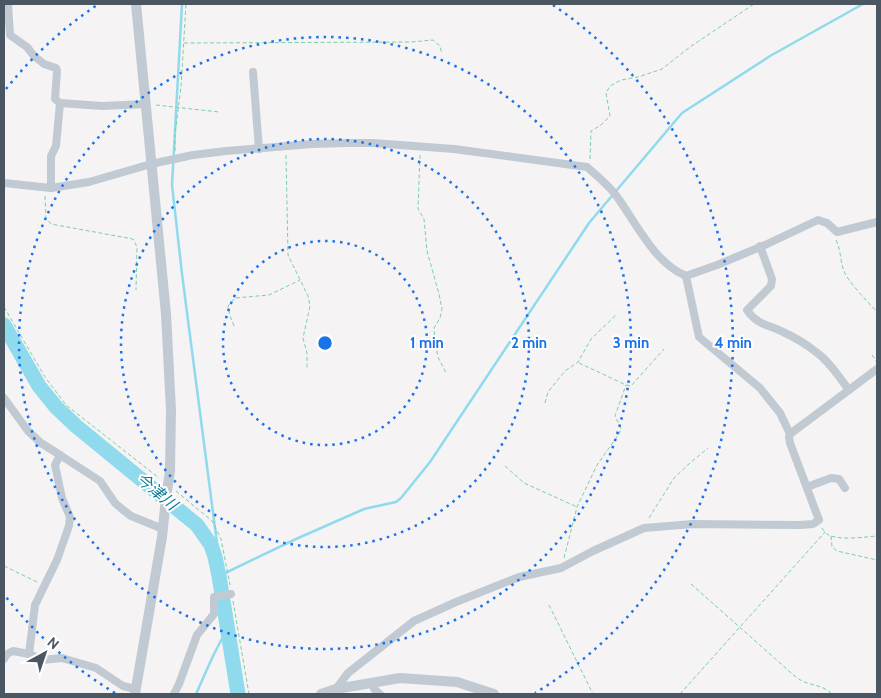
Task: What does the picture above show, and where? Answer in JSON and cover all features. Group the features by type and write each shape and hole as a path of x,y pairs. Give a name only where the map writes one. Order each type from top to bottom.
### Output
{"street":[{"path":"8,4 10,35 27,47 44,64 56,68 55,99 60,103 102,106 146,104"},
{"path":"4,659 7,654 13,651 29,654 42,660 62,658 82,663 96,668 135,692 162,537 170,471 171,410 166,314 136,4"},
{"path":"253,72 259,149"},
{"path":"48,188 51,156 56,146 60,103"},
{"path":"4,183 48,188 89,182 151,164 193,155 347,143 454,149 587,167 615,194 656,254 668,266 686,276 716,265 818,220 837,232 877,222"},
{"path":"760,246 772,279 771,286 747,310 750,315 760,323 782,332 817,352 849,390"},
{"path":"336,689 348,673 414,621 519,577 561,568 644,528 693,524 800,525 813,524 819,520 790,443 790,434 780,414 760,388 699,337 686,276"},
{"path":"790,434 877,369"},
{"path":"4,398 28,432 41,443 100,481 115,503 126,512 138,519 163,528"},
{"path":"29,654 35,605 57,560 69,526 70,517 62,498 55,465 60,455"},
{"path":"807,487 831,478 839,479 845,488"},
{"path":"174,694 197,635 214,614 214,597 231,594"},
{"path":"321,694 336,689 400,678 458,682 494,694"},
{"path":"372,682 374,689 380,694"}],"path":[{"path":"175,159 175,134 179,108 186,4"},
{"path":"587,167 590,158 591,131 610,116 606,93 610,86 621,80 638,77 662,69 690,47 754,4"},
{"path":"184,43 411,42 433,40 440,46 442,54"},
{"path":"146,104 219,112"},
{"path":"420,146 418,209 424,219 427,251 442,309 440,318 434,328 438,357 446,373"},
{"path":"286,147 288,255 308,296 310,306 303,338 307,368"},
{"path":"48,188 46,218 52,224 133,239 137,247 136,290"},
{"path":"837,232 836,239 840,248 844,272 877,312"},
{"path":"234,326 228,306 235,298 269,295 300,280"},
{"path":"4,307 45,377 66,405 162,480"},
{"path":"545,403 548,392 565,371 578,362 591,339 617,314"},
{"path":"578,362 631,386 664,349"},
{"path":"872,356 877,363"},
{"path":"561,568 577,507 598,466 619,434 621,428 615,416 626,385"},
{"path":"644,528 674,478 708,448"},
{"path":"505,466 524,483 577,507"},
{"path":"174,490 212,521 221,539 249,694"},
{"path":"819,520 822,530 831,536 847,538 877,536"},
{"path":"680,694 825,532"},
{"path":"831,536 832,547 837,551 877,560"},
{"path":"4,566 44,586"},
{"path":"691,584 788,672 832,694"},
{"path":"549,605 593,694"}],"waterway":[{"path":"182,4 172,185 218,551 224,575"},
{"path":"219,576 364,509 396,502 401,498 430,462 589,223 682,113 770,56 863,4"},
{"name":"今津川","path":"4,325 39,386 56,407 76,426 197,525 211,545 219,576 238,694"},
{"path":"196,694 228,627"}]}
